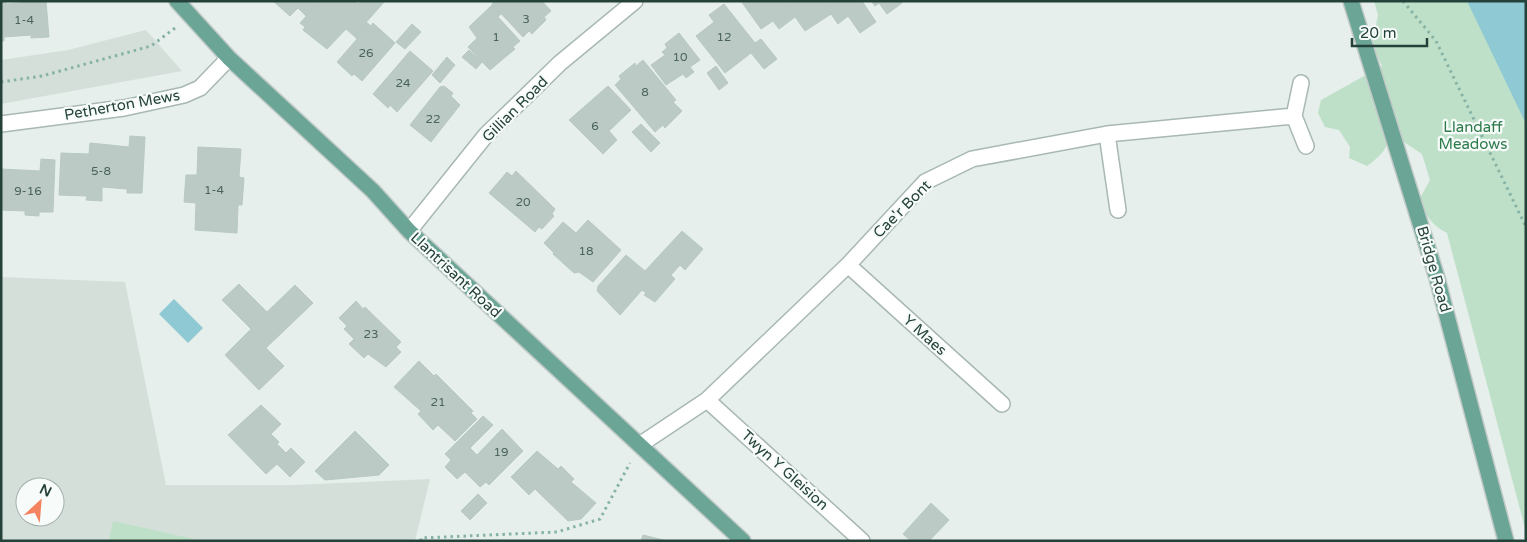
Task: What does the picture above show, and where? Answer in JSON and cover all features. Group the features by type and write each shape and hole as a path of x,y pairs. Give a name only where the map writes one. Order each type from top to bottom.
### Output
{"main road":[{"name":"Llantrisant Road","path":"177,1 190,18 229,58 374,191 409,231 744,541"},
{"name":"Bridge Road","path":"1351,1 1438,278 1506,541"}],"street":[{"name":"Gillian Road","path":"409,231 486,136 560,63 636,1"},
{"name":"Petherton Mews","path":"1,124 124,108 184,95 200,88 229,58"},
{"path":"1301,83 1294,116 1306,146"},
{"name":"Cae'r Bont","path":"641,444 708,400 848,265 925,182 972,159 1107,134 1294,116"},
{"path":"1107,134 1118,210"},
{"name":"Y Maes","path":"848,265 1002,404"},
{"name":"Twyn Y Gleision","path":"708,400 862,541"}],"path":[{"path":"1403,1 1436,41 1526,227"},
{"path":"1,82 42,76 151,46 190,18"},
{"path":"421,541 422,538 557,532 600,519 641,444"}],"shaded area":[{"path":"146,30 182,71 1,104 1,60 68,50"},
{"path":"1,277 125,282 166,485 294,485 430,479 415,541 1,541"}],"green space":[{"name":"Llandaff Meadows","path":"1374,1 1485,1 1526,101 1526,532 1447,233 1433,223 1421,204 1420,198 1430,180 1422,154 1404,142 1389,127 1389,139 1384,150 1367,166 1349,158 1350,147 1339,130 1325,127 1318,113 1321,100 1382,66 1372,45 1378,15"},
{"path":"113,521 203,541 109,541"}],"water":[{"path":"1467,1 1526,1 1526,124"},
{"path":"174,299 203,328 188,343 159,314"}],"building":[{"path":"1,1 6,1 6,4 46,1 49,37 31,38 31,35 4,37 4,41 1,41"},
{"path":"273,1 320,1 306,16 298,8 290,16"},
{"path":"320,1 355,1 358,4 361,1 385,1 354,36 346,29 327,49 303,30 305,27 300,23"},
{"path":"494,1 542,1 551,11 544,17 546,20 532,34 529,31 523,37 492,4"},
{"path":"741,1 784,1 795,17 779,29 773,21 761,29"},
{"path":"784,1 822,1 831,14 805,31"},
{"path":"822,1 862,1 876,22 860,33 848,16 838,24"},
{"path":"871,1 901,1 902,3 887,14 879,3 875,6"},
{"path":"724,4 755,43 761,39 777,59 764,69 751,53 725,73 696,36 714,22 709,15"},
{"path":"492,5 501,14 498,17 520,41 513,47 515,49 490,70 468,47 477,38 469,27"},
{"path":"366,22 371,26 373,23 395,43 362,81 354,74 352,76 337,62 357,39 354,36"},
{"path":"412,24 421,32 405,49 396,42"},
{"path":"679,33 700,60 690,67 694,72 686,78 683,74 666,85 651,65 665,55 662,52 667,48 665,44"},
{"path":"469,50 482,62 476,69 462,57"},
{"path":"410,51 433,71 397,112 390,105 388,108 373,94"},
{"path":"447,57 455,65 440,83 432,75"},
{"path":"643,60 676,100 673,102 682,111 665,128 663,125 655,132 615,85 621,79 619,76 635,63 636,66"},
{"path":"716,66 728,83 719,90 707,73"},
{"path":"444,86 453,93 451,96 460,105 431,142 410,125 440,87"},
{"path":"608,86 631,110 609,131 617,140 603,154 569,120"},
{"path":"641,124 660,143 651,152 632,132"},
{"path":"130,136 145,137 142,193 127,193 127,189 102,187 102,201 86,200 87,196 59,195 61,153 89,154 90,143 129,147"},
{"path":"198,147 241,149 239,177 244,178 242,205 238,205 237,233 195,230 196,203 184,202 186,175 197,175"},
{"path":"41,159 55,160 53,212 39,212 39,216 25,215 25,211 1,210 1,169 40,171"},
{"path":"516,171 555,209 552,214 554,216 542,229 539,227 535,232 489,193 507,172 512,176"},
{"path":"588,220 621,250 593,282 579,272 574,273 544,243 563,222 576,233"},
{"path":"682,231 703,249 685,270 680,265 671,275 675,279 655,302 644,295 646,293 642,290 620,315 597,291 598,286 626,255 645,271"},
{"path":"239,284 267,312 295,285 313,303 266,348 284,366 259,390 225,355 251,329 222,300"},
{"path":"356,301 363,309 365,307 401,342 396,347 401,352 386,367 368,354 364,358 349,344 354,339 344,329 347,326 339,318"},
{"path":"419,361 434,376 436,374 473,411 471,413 477,419 455,441 438,425 433,430 418,414 421,411 394,387"},
{"path":"261,405 281,424 271,434 279,442 277,444 286,453 291,448 305,462 290,477 277,464 266,474 228,435"},
{"path":"483,416 493,425 470,448 477,455 502,429 523,451 489,485 486,482 480,487 465,472 457,479 445,467 451,460 445,454"},
{"path":"355,431 389,465 379,475 325,480 315,471"},
{"path":"537,451 558,469 561,466 574,479 571,482 596,503 581,519 568,521 535,489 529,495 511,477"},
{"path":"478,494 487,503 470,520 461,511"},
{"path":"931,503 949,520 929,541 911,541 903,534"},
{"path":"643,535 667,541 641,541"}]}
